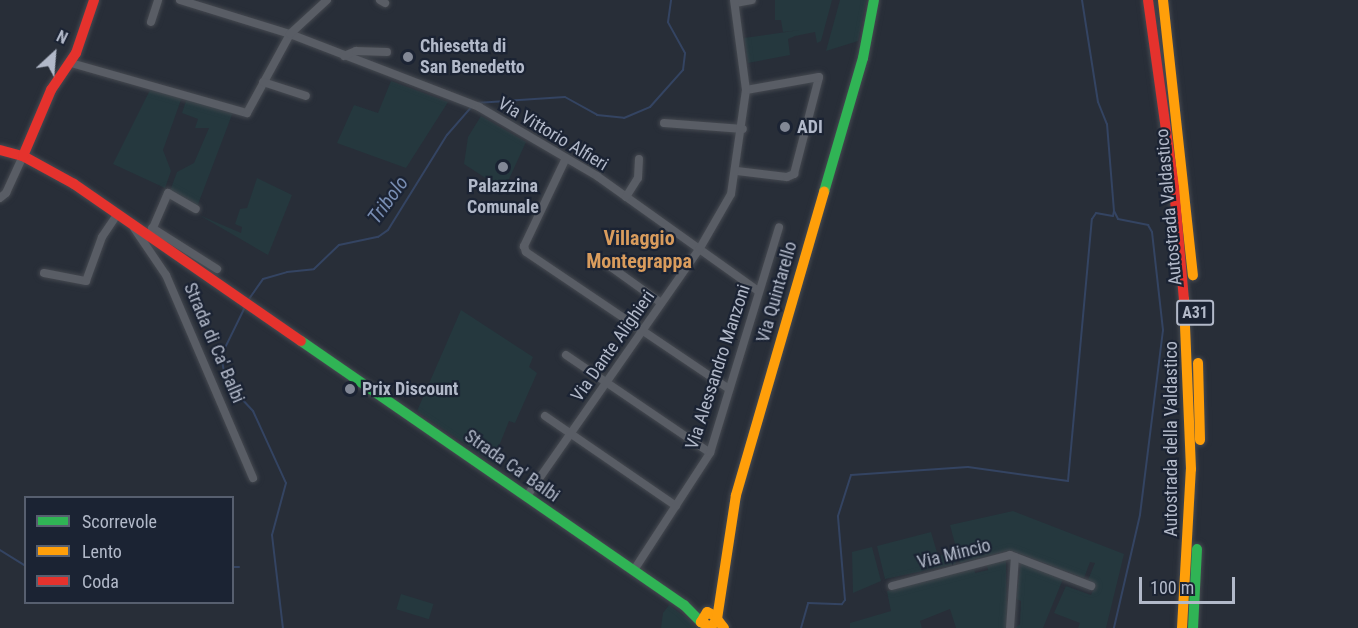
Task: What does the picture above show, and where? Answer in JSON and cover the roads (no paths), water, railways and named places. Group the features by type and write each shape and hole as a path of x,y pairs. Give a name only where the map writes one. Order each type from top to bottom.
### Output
{"main road":[{"path":"23,156 51,90 71,63 94,0"},
{"name":"Via Quintarello","path":"711,623 720,595 736,495 863,58 874,0"},
{"name":"Autostrada della Valdastico","path":"1148,0 1174,188 1187,328 1190,487 1182,628"},
{"name":"Autostrada Valdastico","path":"1163,0 1189,220 1200,402 1193,628"},
{"name":"Strada di Ca' Balbi","path":"0,150 23,156 74,184 134,226 151,233 239,298 322,354"},
{"name":"Strada Ca' Balbi","path":"322,354 711,623"}],"street":[{"path":"151,22 158,0"},
{"name":"Via Vittorio Alfieri","path":"180,0 290,34 479,107 566,158 626,197 758,291"},
{"path":"71,63 247,113 290,34 327,0"},
{"path":"735,2 753,0"},
{"name":"Via Dante Alighieri","path":"527,496 720,217 737,171 746,90 735,2"},
{"path":"344,56 356,51 387,52"},
{"path":"737,171 787,177 794,174 819,77 746,90"},
{"path":"263,82 306,96"},
{"path":"664,123 742,129"},
{"path":"0,198 6,193 23,156"},
{"path":"566,158 524,246 526,252 729,389"},
{"path":"626,197 638,178 639,159"},
{"path":"151,233 168,193 196,208"},
{"path":"44,273 86,281 102,237 117,215"},
{"name":"Strada di Ca' Balbi","path":"134,226 166,275 253,478"},
{"name":"Via Alessandro Manzoni","path":"634,570 710,453 779,227"},
{"name":"Strada di Ca' Balbi","path":"151,233 217,269"},
{"path":"604,262 661,303"},
{"path":"566,355 710,453"},
{"path":"545,416 676,506"},
{"path":"1010,628 1015,557"},
{"name":"Via Mincio","path":"892,585 1015,557 1091,586"}],"waterway":[{"name":"Tribolo","path":"476,103 565,97 597,115 624,118 650,107 683,70 685,53 668,22 671,0"},
{"path":"1082,0 1098,102 1107,124 1114,211 1118,219 1148,225 1152,232 1163,330 1140,515 1114,628"},
{"name":"Tribolo","path":"249,299 263,279 287,272 314,269 339,245 378,237 388,230 447,135 472,106"},
{"path":"801,628 808,603 842,604 845,600 838,516 851,475 968,467 1068,481 1092,219 1096,213 1113,216 1114,211"},
{"name":"Tribolo","path":"245,307 221,356 226,382 253,411 286,483 272,535 283,628"},
{"path":"0,550 24,565"},
{"path":"234,567 239,567"}],"place":[{"name":"Chiesetta di San Benedetto","path":"408,57"},
{"name":"ADI","path":"785,127"},
{"name":"Palazzina Comunale","path":"503,167"},
{"name":"Prix Discount","path":"350,389"}],"district":[{"name":"Villaggio Montegrappa","path":"639,250"}]}
